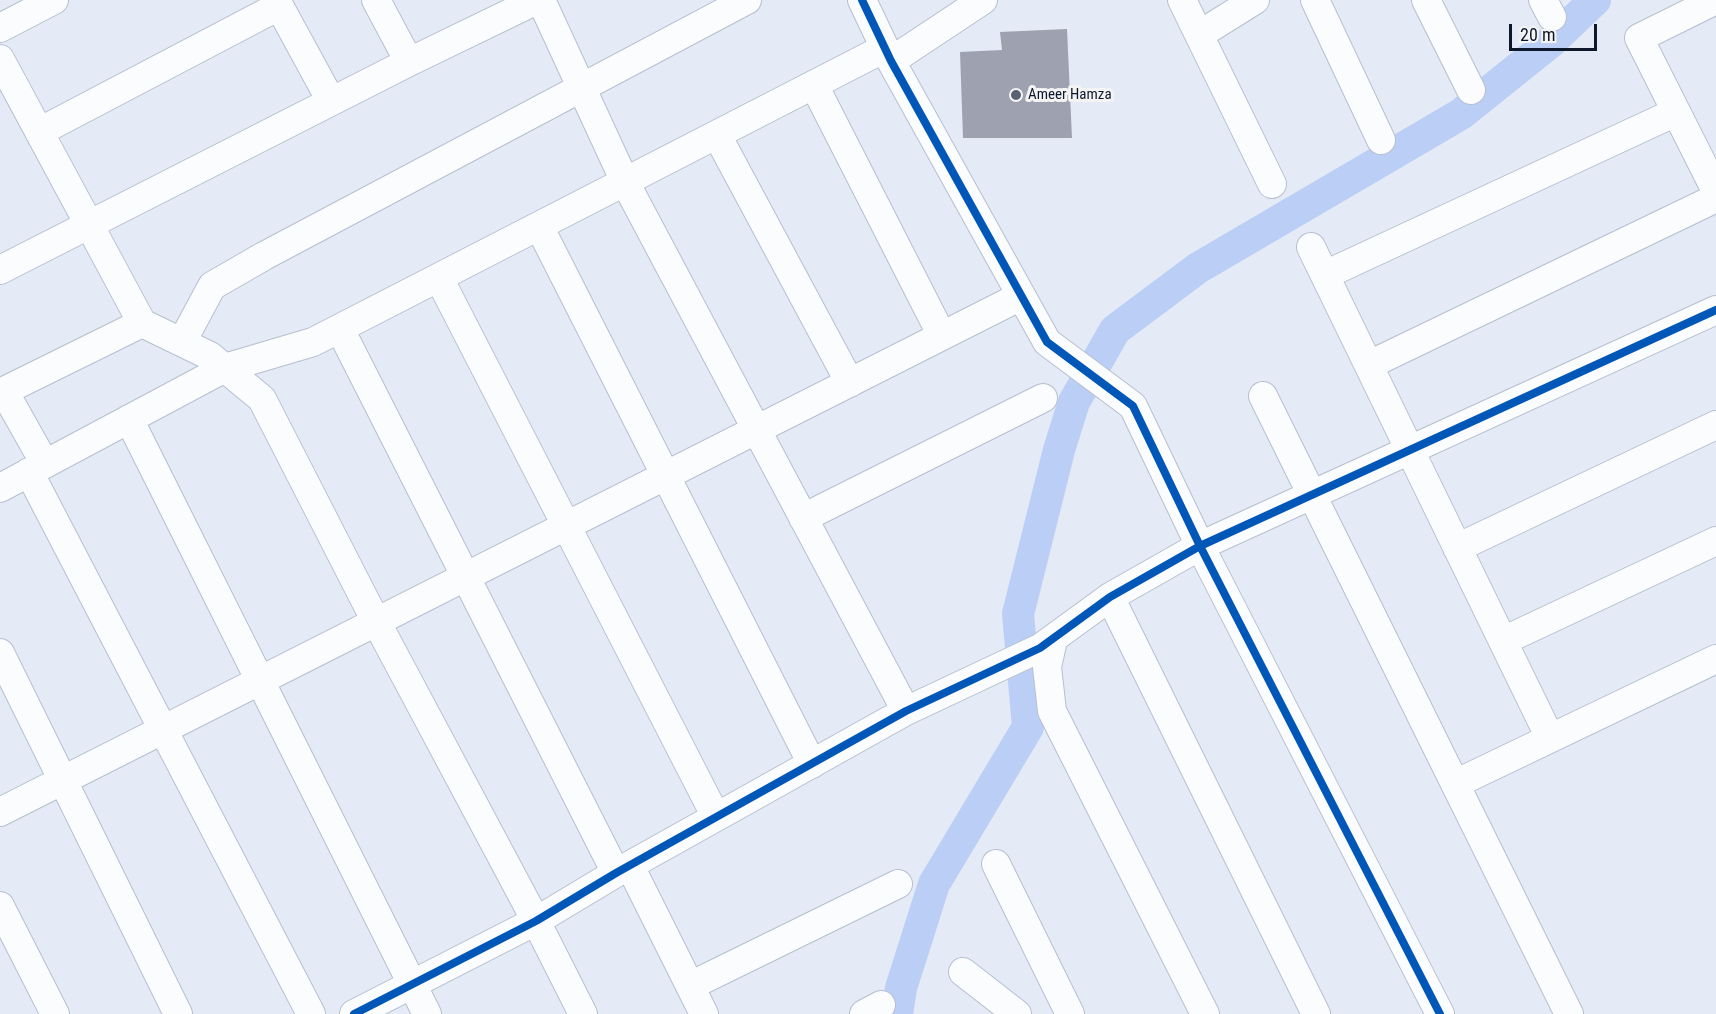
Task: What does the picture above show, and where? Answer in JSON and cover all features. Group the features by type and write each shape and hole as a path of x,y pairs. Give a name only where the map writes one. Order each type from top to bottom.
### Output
{"street":[{"path":"0,28 54,0"},
{"path":"376,0 409,62"},
{"path":"182,342 212,286 264,256 747,0"},
{"path":"862,0 888,55 1047,342 1133,406 1200,546 1440,1014"},
{"path":"0,488 225,368 313,342 814,85 888,55 983,0"},
{"path":"1182,0 1272,184"},
{"path":"1199,35 1255,0"},
{"path":"1315,0 1381,140"},
{"path":"1426,0 1471,90"},
{"path":"1716,0 1639,38 1716,191"},
{"path":"0,270 530,2 582,88 625,182 906,711"},
{"path":"39,132 278,3 331,101"},
{"path":"0,59 142,323 210,356 262,399 376,622 536,921 583,1014"},
{"path":"814,85 942,336"},
{"path":"1325,274 1676,112"},
{"path":"717,135 850,382"},
{"path":"1369,365 1716,198"},
{"path":"538,226 812,764"},
{"path":"1311,247 1550,738"},
{"path":"439,278 716,817"},
{"path":"0,812 1021,296"},
{"path":"354,1014 536,921 906,711 1047,644 1110,597 1200,546 1716,310"},
{"path":"142,323 2,392 164,730 312,1014"},
{"path":"340,328 466,576 623,870 704,1014"},
{"path":"1263,396 1569,1014"},
{"path":"804,519 1043,398"},
{"path":"129,419 427,1014"},
{"path":"1457,548 1716,425"},
{"path":"1503,641 1716,541"},
{"path":"1110,597 1316,1014"},
{"path":"1047,644 1052,711 1205,1014"},
{"path":"0,653 178,1014"},
{"path":"1455,784 1716,659"},
{"path":"996,864 1070,1014"},
{"path":"690,986 898,884"},
{"path":"0,906 55,1014"},
{"path":"963,972 1017,1014"}],"building":[{"name":"Ameer Hamza","path":"1067,29 1072,138 963,138 960,52 1002,50 1000,32"}],"waterway":[{"path":"897,1014 901,988 934,884 1028,727 1018,614 1059,450 1074,402 1115,330 1198,268 1461,114 1552,41 1595,0"}],"cycle path":[{"path":"862,0 891,61 1047,342 1133,406 1200,546 1440,1014"},
{"path":"354,1014 536,921 616,873 906,711 1040,648 1110,597 1200,546 1716,310"}],"place":[{"name":"Ameer Hamza","path":"1016,95"}]}
